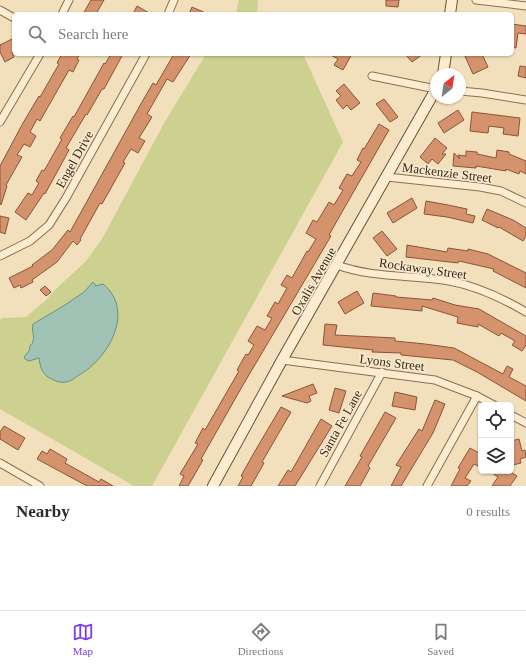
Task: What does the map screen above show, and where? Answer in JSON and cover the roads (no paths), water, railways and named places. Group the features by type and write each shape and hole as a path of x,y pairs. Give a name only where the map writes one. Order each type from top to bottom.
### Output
{"street":[{"path":"63,12 69,0"},
{"path":"169,12 174,0"},
{"path":"450,12 452,0"},
{"path":"476,0 526,6"},
{"path":"0,10 12,17"},
{"path":"1,119 39,56"},
{"name":"Engel Drive","path":"0,256 30,241 49,225 66,198 145,56"},
{"path":"444,68 446,56"},
{"path":"372,76 430,88"},
{"path":"466,92 526,100"},
{"name":"Oxalis Avenue","path":"213,486 282,360 430,100"},
{"name":"Mackenzie Street","path":"387,177 480,186 501,191 526,203"},
{"name":"Rockaway Street","path":"337,264 353,271 449,281 478,288 526,312"},
{"name":"Lyons Street","path":"282,360 435,380 477,396 488,402"},
{"name":"Santa Fe Lane","path":"320,486 382,372"},
{"path":"427,486 477,396"},
{"path":"514,416 526,423"},
{"path":"0,463 40,486"}]}
